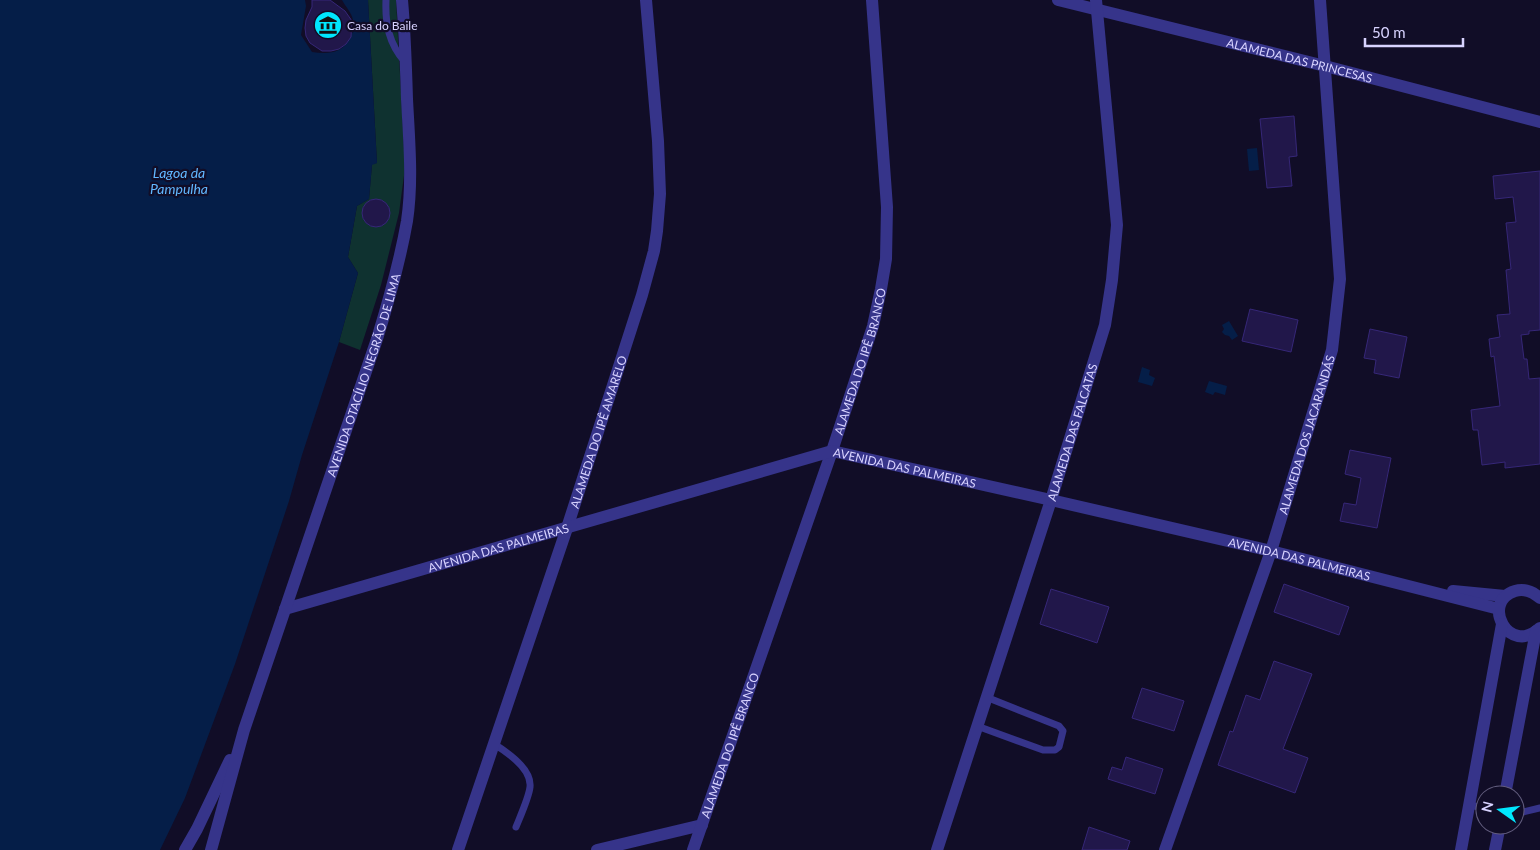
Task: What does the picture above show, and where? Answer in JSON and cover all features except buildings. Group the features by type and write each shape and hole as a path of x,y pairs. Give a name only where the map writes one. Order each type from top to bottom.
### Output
{"street":[{"name":"ALAMEDA DO IPÊ AMARELO","path":"458,850 568,528 642,295 657,231 660,194 658,141 646,0"},
{"name":"ALAMEDA DO IPÊ BRANCO","path":"693,850 832,452 873,326 881,289 886,259 887,207 872,0"},
{"name":"ALAMEDA DAS PRINCESAS","path":"1058,0 1096,4 1540,122"},
{"name":"ALAMEDA DOS JACARANDÁS","path":"1164,850 1271,552 1332,350 1340,279 1320,0"},
{"name":"AVENIDA OTACÍLIO NEGRÃO DE LIMA","path":"211,850 244,730 379,331 400,253 407,221 410,189 403,3"},
{"name":"ALAMEDA DAS FALCATAS","path":"936,850 1051,500 1105,325 1113,271 1117,225 1096,4"},
{"name":"AVENIDA DAS PALMEIRAS","path":"285,609 832,452 1051,500 1499,609"},
{"name":"AVENIDA DAS PALMEIRAS","path":"1413,587 1506,596 1512,592 1528,590 1540,598"},
{"path":"1506,596 1499,609 1499,618 1506,630 1513,635 1521,636 1529,635 1538,630"},
{"path":"1461,850 1502,624"},
{"path":"1507,785 1538,630"},
{"name":"AVENIDA OTACÍLIO NEGRÃO DE LIMA","path":"185,850 197,829 244,730"},
{"path":"597,850 702,825"},
{"path":"1495,850 1498,835"}],"lane":[{"path":"386,0 385,18 389,35 397,53 405,63"},
{"path":"976,726 1043,750 1055,750 1059,747 1063,731 1059,726 986,697"},
{"path":"494,744 513,757 529,779 530,787 516,827"},
{"path":"1469,805 1475,806"},
{"path":"1525,812 1540,808"}],"green space":[{"path":"368,0 396,0 405,168 399,213 381,285 360,350 339,342 358,273 348,257 357,206 369,199 372,164 377,163"}],"water":[{"name":"Lagoa da Pampulha","path":"0,0 305,0 306,6 301,35 312,52 323,53 334,52 342,48 353,32 352,17 342,0 368,0 377,163 372,165 369,199 357,206 348,257 358,273 339,342 289,501 235,664 185,798 160,850 0,850"},
{"path":"1257,148 1259,170 1249,171 1247,149"},
{"path":"1229,321 1238,336 1232,340 1222,332 1224,329 1222,325"},
{"path":"1142,367 1150,370 1149,375 1155,378 1152,386 1138,382"},
{"path":"1209,381 1227,386 1225,395 1215,392 1213,395 1205,392"}],"place":[{"name":"Casa do Baile","path":"328,25"}]}
